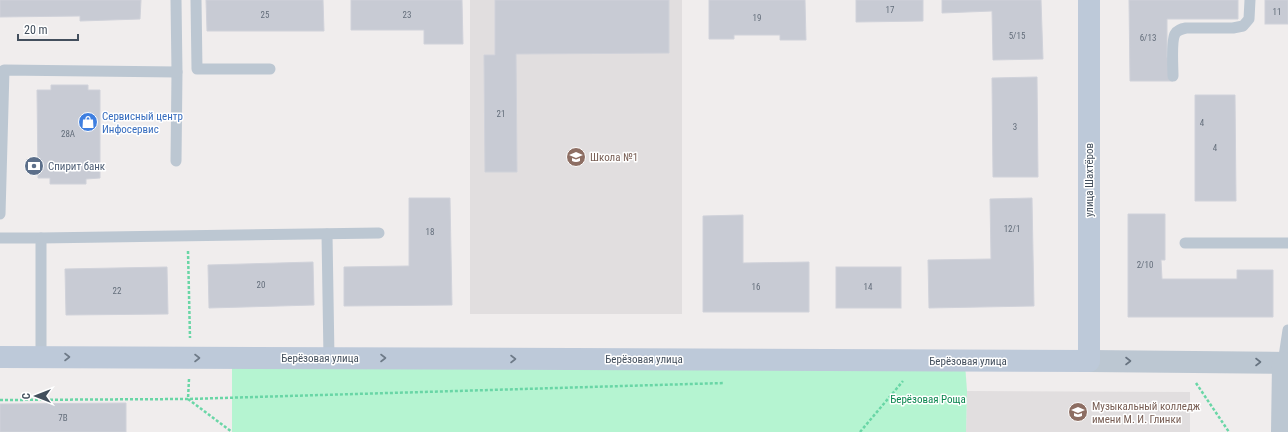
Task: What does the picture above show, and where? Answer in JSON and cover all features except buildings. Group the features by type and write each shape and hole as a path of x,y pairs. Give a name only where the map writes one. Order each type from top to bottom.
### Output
{"street":[{"name":"улица Шахтёров","path":"1089,0 1089,361"},
{"name":"Берёзовая улица","path":"0,357 921,360 1285,363"},
{"path":"1282,432 1285,363"}],"lane":[{"path":"176,0 176,161"},
{"path":"196,0 197,69 270,69"},
{"path":"1173,76 1173,40 1175,33 1186,28 1233,28 1243,26 1249,19 1250,0"},
{"path":"0,214 4,70 177,72"},
{"path":"327,234 329,358"},
{"path":"0,238 379,234"},
{"path":"40,238 41,357"},
{"path":"1185,243 1288,243"},
{"path":"1285,363 1288,330"}],"path":[{"path":"188,236 190,358 188,399"},
{"path":"860,432 921,360"},
{"path":"1193,379 1229,432"},
{"path":"0,400 188,399 731,382"},
{"path":"188,399 232,432"}],"shaded area":[{"name":"Школа №1","path":"470,0 682,0 682,314 470,314"},
{"name":"Музыкальный колледж имени М. И. Глинки","path":"967,391 1190,392 1190,432 966,432"}],"green space":[{"name":"Берёзовая Роща","path":"965,364 967,391 966,432 232,432 232,368"}],"place":[{"name":"Сервисный центр Инфосервис","path":"88,122"},
{"name":"Школа №1","path":"576,157"},
{"name":"Спирит банк","path":"34,166"},
{"name":"Музыкальный колледж имени М. И. Глинки","path":"1078,412"}]}
